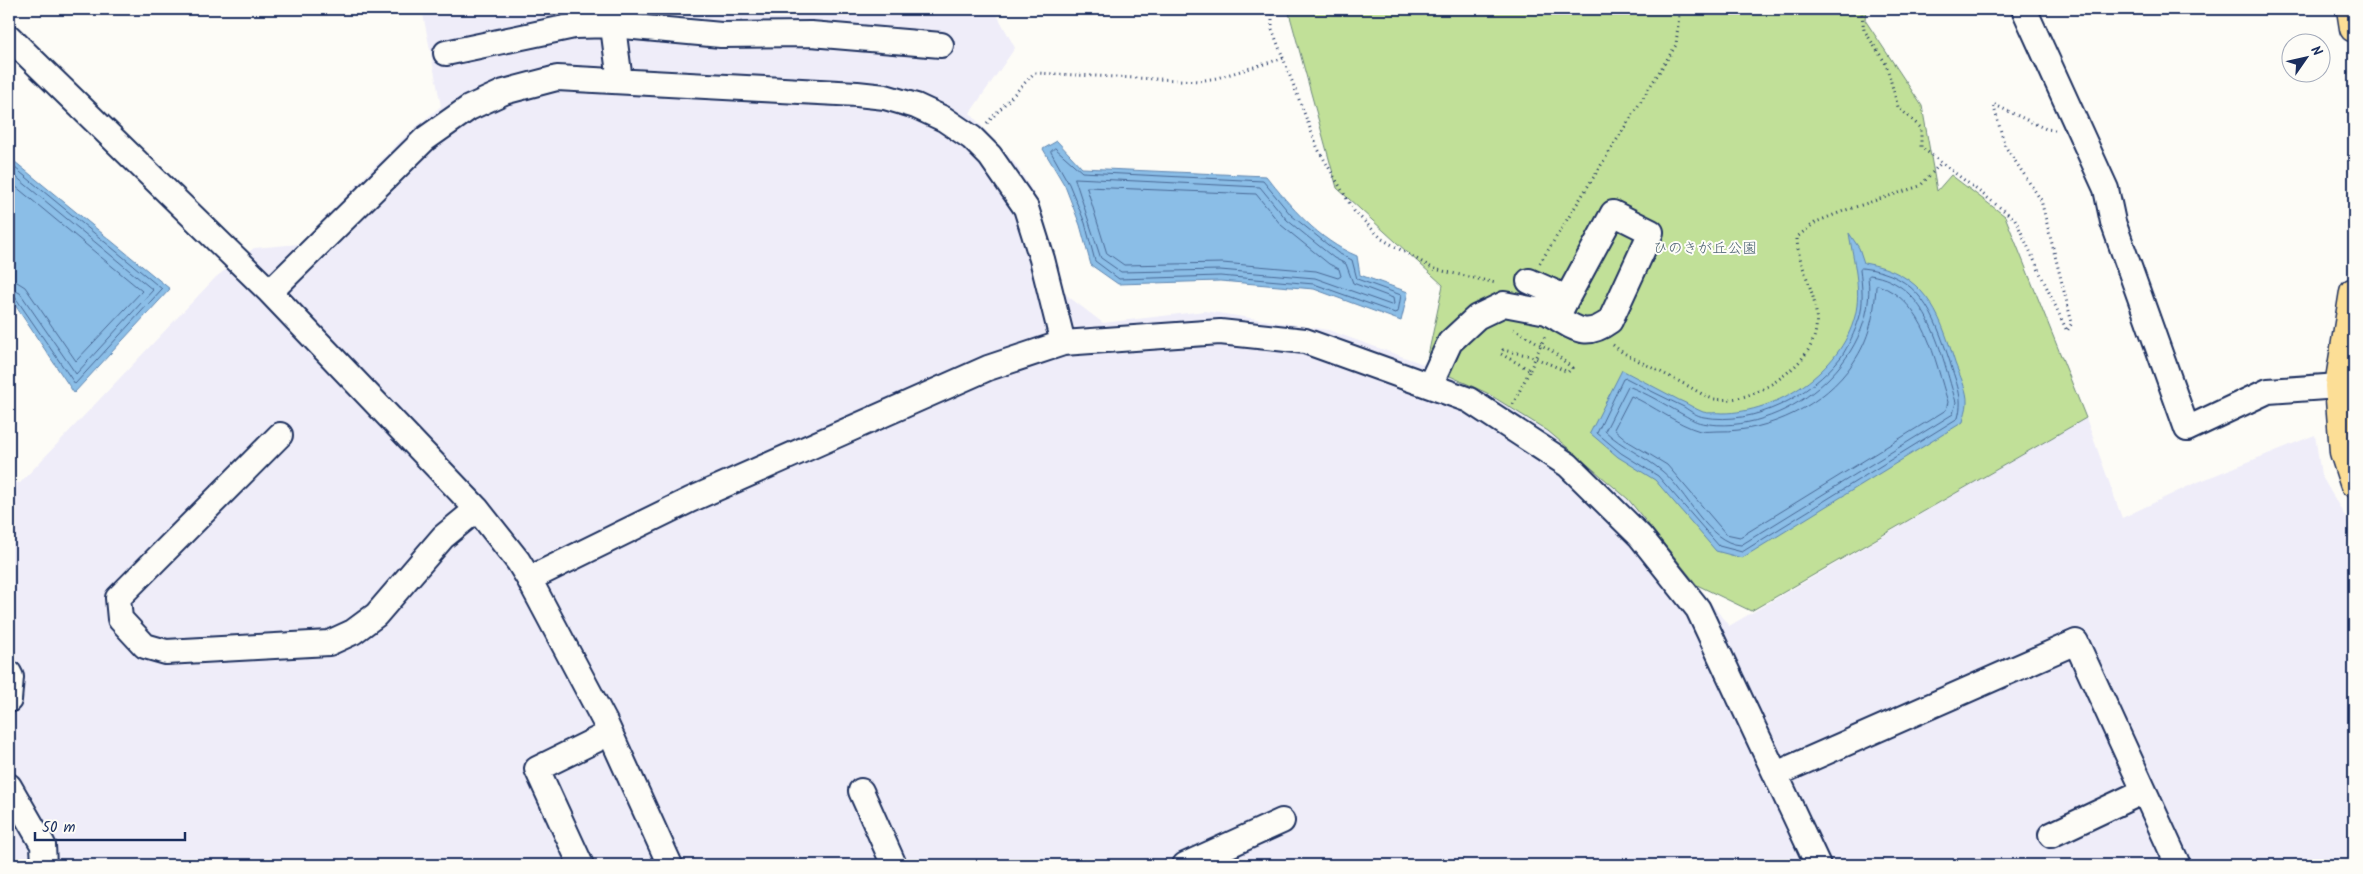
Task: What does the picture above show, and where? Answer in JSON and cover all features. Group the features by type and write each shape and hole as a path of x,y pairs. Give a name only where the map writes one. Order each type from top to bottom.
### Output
{"main road":[{"path":"2351,9 2354,28"},
{"path":"2354,292 2339,386 2344,452 2354,483"}],"street":[{"path":"2024,9 2106,189 2113,222 2186,429 2268,391 2339,386"},
{"path":"611,17 620,81"},
{"path":"446,53 611,17 721,35 811,34 940,45"},
{"path":"9,37 270,292 477,509 518,561 529,579 610,733 670,865"},
{"path":"270,292 425,139 469,108 504,92 557,78 885,97 916,106 944,119 972,138 990,156 1026,208 1042,259 1063,343"},
{"path":"1529,281 1557,315"},
{"path":"1430,385 1450,342 1477,317 1504,304 1557,315"},
{"path":"529,579 690,500 942,388 988,368 1063,343 1220,332 1305,341 1469,400 1568,465 1640,536 1698,609 1818,865"},
{"path":"280,435 118,598 120,619 145,646 166,652 329,643 353,632 376,616 443,537 477,509"},
{"path":"1776,774 2076,642 2178,865"},
{"path":"9,673 9,700"},
{"path":"581,865 537,769 610,733"},
{"path":"9,786 44,845 44,865"},
{"path":"861,790 894,865"},
{"path":"2052,835 2144,791"},
{"path":"1185,865 1282,821"}],"path":[{"path":"1272,9 1272,29 1318,149 1354,211 1382,239 1434,269 1466,278 1500,284 1529,281 1676,45 1679,15 1676,9"},
{"path":"1861,9 1864,30 1886,64 1898,107 1921,128 1921,148 2015,219 2067,331 2072,323 2041,200 2005,146 1993,104 2046,129 2081,134"},
{"path":"972,138 1034,72 1200,80 1217,78 1284,58"},
{"path":"1606,341 1622,352 1712,398 1734,399 1773,385 1796,366 1810,349 1816,330 1815,306 1810,283 1797,250 1797,237 1816,222 1846,210 1920,186 1941,163"},
{"path":"1509,411 1557,315"},
{"path":"1509,326 1552,351 1572,368 1568,372 1536,358 1503,350 1501,354 1530,370"}],"shaded area":[{"path":"422,9 994,9 1015,48 970,113 1017,166 1037,199 1065,294 1103,323 1205,311 1328,330 1426,365 1487,393 1548,431 1628,499 1729,626 2086,418 2122,518 2193,484 2315,435 2321,475 2354,532 2354,865 9,865 9,481 20,483 216,277 254,248 299,244 401,140 441,106"}],"green space":[{"name":"ひのきが丘公園","path":"1288,9 1866,9 1865,20 1922,106 1937,191 1951,175 2005,216 2086,418 1751,611 1697,585 1628,499 1548,431 1487,393 1426,365 1443,285 1337,188"}],"water":[{"path":"1057,141 1082,168 1266,176 1306,222 1330,241 1357,256 1360,275 1408,292 1401,321 1314,289 1220,281 1118,284 1091,265 1080,225 1065,186 1043,149"},
{"path":"9,157 170,289 74,393 9,296"},
{"path":"1849,233 1859,248 1864,263 1901,275 1915,285 1935,311 1966,393 1967,405 1963,422 1742,558 1716,551 1655,480 1618,457 1590,433 1622,370 1708,413 1743,411 1764,406 1785,397 1804,385 1821,371 1836,354 1848,336 1855,316 1858,295"}]}
